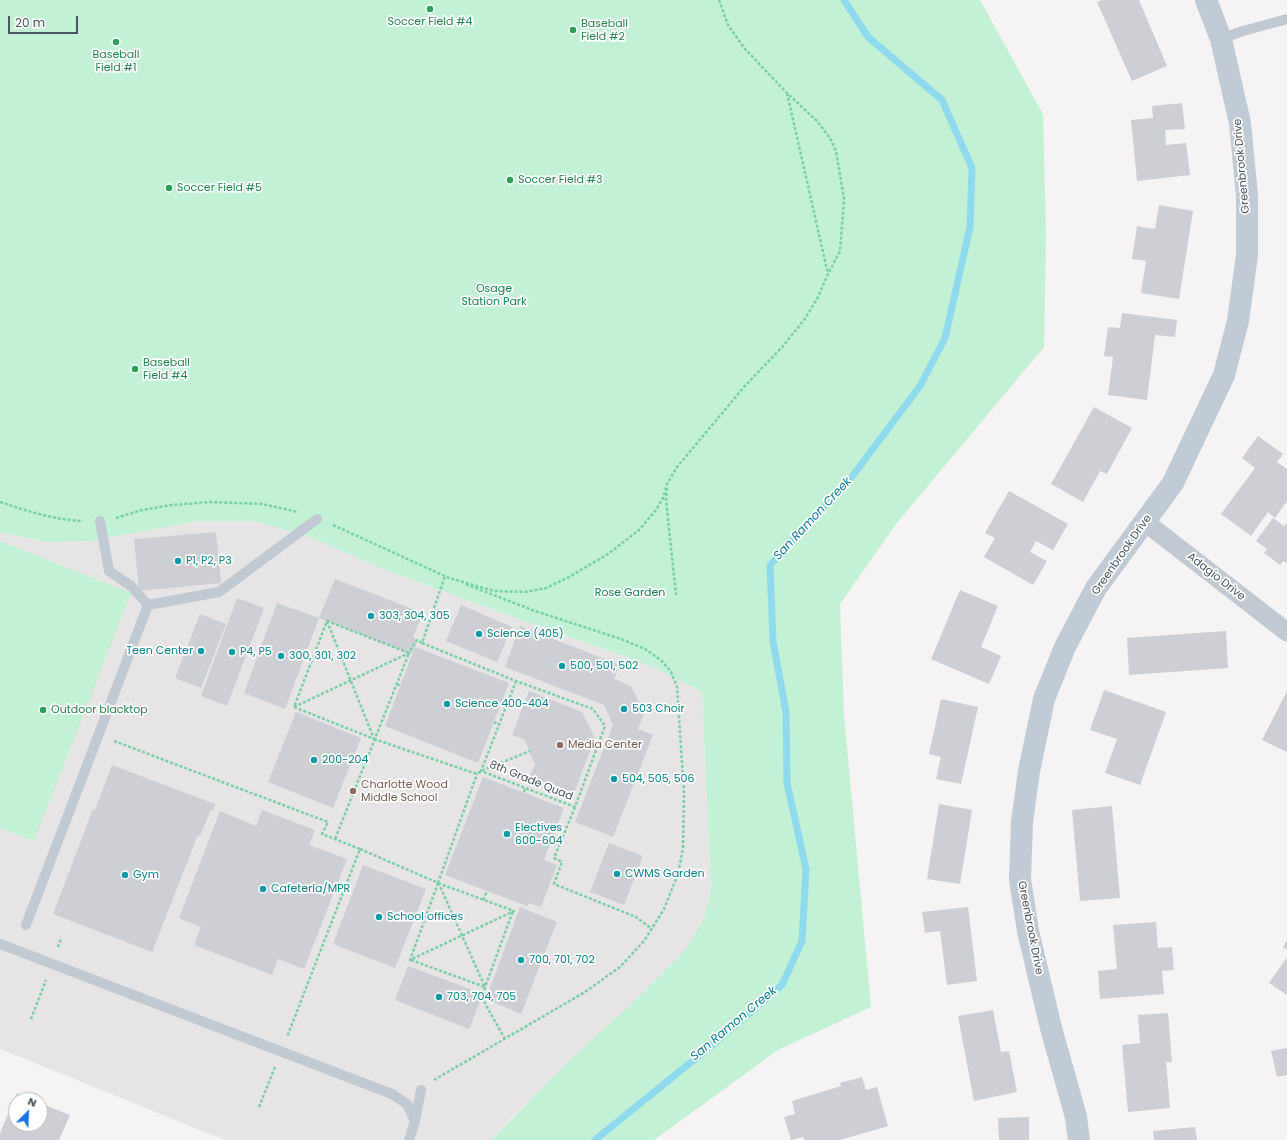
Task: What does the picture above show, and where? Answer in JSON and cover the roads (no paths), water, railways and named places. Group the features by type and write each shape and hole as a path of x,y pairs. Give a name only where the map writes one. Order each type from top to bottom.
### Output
{"street":[{"name":"Greenbrook Drive","path":"1079,1140 1076,1117 1051,1028 1028,931 1020,879 1022,822 1029,771 1044,699 1065,647 1096,588 1173,483 1224,374 1238,321 1247,255 1247,196 1240,123 1220,39 1206,0"},
{"name":"Adagio Drive","path":"1145,522 1287,632"}],"lane":[{"path":"1220,39 1287,19"},
{"path":"148,605 219,592 317,519"},
{"path":"100,521 109,571 131,586 148,605"},
{"path":"26,925 148,605"},
{"path":"0,944 392,1094 407,1104 415,1122"},
{"path":"409,1140 415,1122 421,1090"}],"waterway":[{"name":"San Ramon Creek","path":"595,1140 711,1046 782,985 802,941 806,869 787,783 786,712 773,641 770,565 854,474 920,386 945,338 970,227 972,168 942,100 868,37 844,0"}],"place":[{"name":"Soccer Field #4","path":"430,9"},
{"name":"Baseball Field #2","path":"573,30"},
{"name":"Baseball Field #1","path":"116,42"},
{"name":"Soccer Field #3","path":"510,180"},
{"name":"Soccer Field #5","path":"169,188"},
{"name":"Baseball Field #4","path":"135,369"},
{"name":"P1, P2, P3","path":"178,561"},
{"name":"303, 304, 305","path":"371,616"},
{"name":"Science (405)","path":"479,634"},
{"name":"Teen Center","path":"201,651"},
{"name":"P4, P5","path":"232,652"},
{"name":"300, 301, 302","path":"281,656"},
{"name":"500, 501, 502","path":"562,666"},
{"name":"Science 400-404","path":"447,704"},
{"name":"503 Choir","path":"624,709"},
{"name":"Outdoor blacktop","path":"43,710"},
{"name":"Media Center","path":"560,745"},
{"name":"200-204","path":"314,760"},
{"name":"504, 505, 506","path":"614,779"},
{"name":"Charlotte Wood Middle School","path":"353,791"},
{"name":"Electives 600-604","path":"507,834"},
{"name":"CWMS Garden","path":"617,874"},
{"name":"Gym","path":"125,875"},
{"name":"Cafeteria/MPR","path":"263,889"},
{"name":"School offices","path":"379,917"},
{"name":"700, 701, 702","path":"521,960"},
{"name":"703, 704, 705","path":"439,997"}],"park label":[{"name":"Osage Station Park","path":"494,295"},
{"name":"Rose Garden","path":"630,593"}]}
